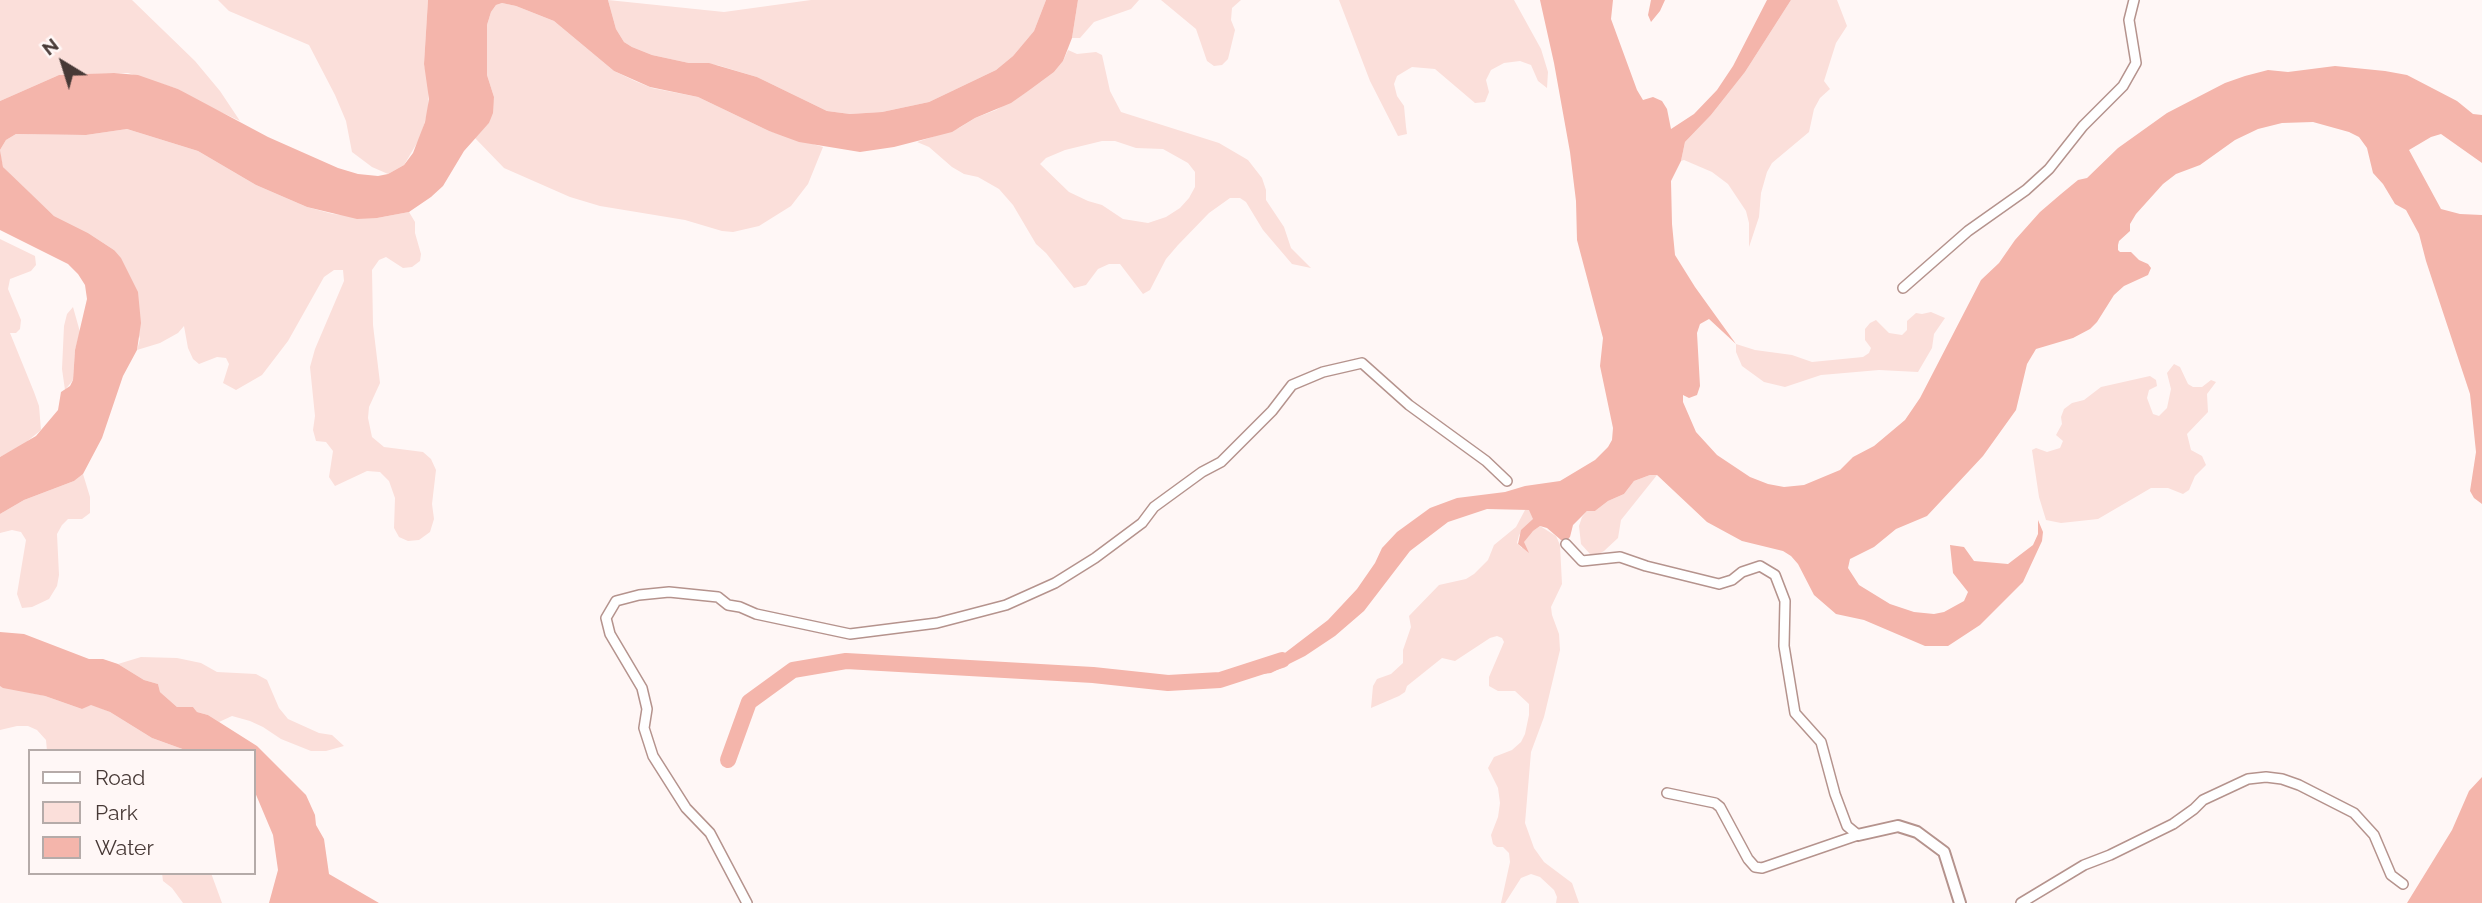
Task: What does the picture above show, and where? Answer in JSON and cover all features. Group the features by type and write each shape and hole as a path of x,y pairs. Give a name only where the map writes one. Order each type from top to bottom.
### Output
{"street":[{"path":"1903,288 1968,231 2026,190 2049,169 2083,126 2123,86 2136,63 2129,20 2134,0"},
{"path":"747,903 710,833 686,808 653,756 644,728 647,709 642,688 610,634 606,618 616,601 669,592 718,597 728,605 756,614 850,634 937,622 1006,604 1055,583 1095,558 1142,523 1154,507 1202,472 1221,462 1272,411 1292,385 1323,372 1362,363 1409,405 1486,461 1507,481"},
{"path":"1566,544 1581,561 1620,557 1719,584 1760,566 1775,575 1785,601 1784,646 1795,713 1821,742 1847,826 1858,835"},
{"path":"2021,903 2084,865 2173,824 2203,800 2248,779 2266,777 2299,785 2354,813 2374,835 2391,875 2403,884"},
{"path":"1667,793 1715,803 1720,807 1755,867 1762,868 1858,835 1898,826 1917,832 1944,852 1960,903"}],"green space":[{"path":"0,0 132,0 195,61 240,121 178,89 128,73 59,75 0,101"},
{"path":"218,0 428,0 424,64 429,86 428,111 420,138 404,165 388,174 372,167 352,152 346,121 309,45 229,11"},
{"path":"608,0 724,12 811,0 1046,0 1034,31 1013,56 996,70 929,102 882,112 850,114 827,111 757,77 717,65 689,63 652,55 632,47 624,42 616,29"},
{"path":"1078,0 1139,0 1131,9 1094,22 1080,38 1072,38"},
{"path":"1161,0 1241,0 1232,8 1231,20 1235,30 1228,59 1222,65 1214,66 1207,61 1196,29"},
{"path":"1339,0 1514,0 1541,49 1548,72 1547,88 1538,81 1531,65 1520,61 1504,63 1491,70 1486,80 1489,92 1485,102 1475,103 1435,69 1412,67 1397,76 1394,84 1397,96 1404,106 1407,134 1398,136 1370,81"},
{"path":"1791,0 1837,0 1847,26 1836,43 1824,81 1830,89 1820,98 1814,109 1809,132 1772,163 1767,172 1761,193 1759,217 1749,247 1746,211 1728,184 1712,172 1681,161 1685,142 1711,115 1745,72"},
{"path":"502,3 554,21 614,71 635,81 652,88 698,97 769,131 823,147 808,184 791,206 759,226 733,232 685,220 600,206 570,197 504,168 475,138 489,123 494,97 487,75 487,25 491,12 496,5"},
{"path":"1068,50 1077,54 1096,52 1102,55 1110,91 1121,112 1219,143 1248,160 1262,178 1266,200 1284,227 1291,248 1311,268 1292,264 1263,230 1246,202 1240,198 1230,198 1209,213 1178,245 1166,259 1150,290 1143,294 1120,264 1109,264 1098,269 1086,285 1074,288 1036,244 1013,205 999,189 978,177 964,174 929,147 917,142 959,128 996,110 1031,89 1054,72","holes":["1102,141 1115,141 1136,148 1163,149 1188,163 1195,172 1195,187 1189,198 1166,217 1148,223 1123,219 1102,205 1069,192 1040,164 1046,158 1065,150"]},
{"path":"127,129 198,151 256,185 307,207 333,214 377,218 409,212 415,222 420,261 412,267 403,268 386,257 379,260 372,270 373,325 380,383 369,407 368,418 372,437 384,447 423,452 431,459 436,470 432,504 434,519 430,532 419,540 408,541 399,537 394,528 395,498 389,481 380,472 367,471 335,486 329,477 333,451 326,442 316,441 313,430 315,416 310,367 344,281 343,270 334,270 324,277 288,341 262,375 236,390 223,383 229,364 226,358 217,357 199,364 193,359 184,326 178,333 160,343 137,350 140,339 114,250 54,216 3,167 0,150 6,140 16,134 86,135"},
{"path":"0,239 35,256 36,265 31,271 10,279 8,289 21,320 20,329 16,333 10,333 39,406 41,430 24,444 0,457"},
{"path":"73,307 80,332 75,350 73,380 65,390 62,369 64,326 67,314"},
{"path":"1931,312 1945,318 1934,334 1932,348 1918,372 1879,370 1821,375 1785,387 1764,382 1742,366 1736,352 1736,344 1755,350 1792,355 1812,362 1863,357 1871,348 1865,340 1865,329 1870,323 1876,320 1889,333 1902,335 1907,330 1907,321 1916,313"},
{"path":"2174,364 2180,367 2188,384 2193,387 2202,387 2211,380 2216,382 2207,394 2208,412 2187,434 2191,450 2202,456 2206,465 2195,476 2189,490 2183,494 2168,488 2151,488 2098,519 2061,523 2046,520 2039,497 2032,450 2036,448 2047,452 2060,448 2063,441 2056,435 2062,424 2064,409 2072,403 2084,400 2101,387 2150,376 2156,380 2157,386 2149,390 2147,398 2153,414 2159,416 2167,408 2171,389 2167,373"},
{"path":"83,474 90,497 90,513 82,519 68,519 57,534 57,586 49,599 32,607 22,608 17,594 26,540 21,532 12,530 0,533 0,514 24,500 74,481"},
{"path":"1657,475 1621,520 1618,538 1597,555 1590,554 1581,544 1579,526 1582,517 1587,511 1595,511 1624,494 1634,481"},
{"path":"1525,510 1531,510 1536,521 1519,535 1517,543 1522,548 1527,535 1540,526 1556,536 1560,545 1562,584 1551,607 1559,634 1560,650 1544,717 1531,752 1525,823 1534,848 1544,862 1572,883 1579,903 1556,903 1554,890 1540,877 1531,874 1521,878 1505,903 1501,903 1510,862 1509,853 1503,847 1493,844 1491,835 1500,803 1498,788 1488,768 1494,757 1512,750 1521,742 1529,715 1529,704 1515,691 1498,691 1489,686 1489,677 1504,642 1502,638 1490,638 1455,661 1442,658 1407,686 1405,692 1371,708 1373,686 1377,679 1391,674 1403,663 1403,650 1411,627 1409,616 1439,585 1466,579 1474,574 1488,560 1494,545 1516,527"},
{"path":"141,657 177,658 201,663 217,672 256,674 267,680 279,708 288,719 319,733 332,735 344,746 326,751 311,751 281,739 250,721 232,716 219,722 197,712 193,707 177,707 160,692 158,684 144,680 118,664"},
{"path":"0,686 45,696 82,709 91,704 110,712 152,738 182,749 47,749 46,740 37,730 28,726 0,730"},
{"path":"162,875 212,875 222,903 183,903 163,881"}],"water":[{"path":"428,0 608,0 616,29 624,42 632,47 652,55 689,63 709,63 757,77 827,111 850,114 882,112 929,102 996,70 1013,56 1034,31 1046,0 1078,0 1072,38 1063,61 1054,72 1011,103 975,118 952,132 894,147 860,152 799,142 769,131 698,97 650,87 614,71 554,21 502,3 496,5 491,12 487,25 487,75 494,97 489,123 464,151 443,186 409,212 357,219 307,207 256,185 198,151 127,129 86,135 16,134 6,140 0,150 0,101 59,75 114,73 138,75 178,89 268,137 338,168 358,174 388,174 404,165 413,153 425,122 429,99 424,64"},
{"path":"1540,0 1613,0 1611,19 1637,90 1643,100 1653,97 1662,101 1667,109 1671,129 1694,114 1717,90 1733,66 1767,0 1791,0 1745,72 1711,115 1685,142 1681,161 1671,181 1675,255 1736,344 1709,319 1700,324 1697,333 1700,386 1697,395 1689,398 1683,395 1683,402 1696,432 1717,455 1750,477 1784,487 1804,485 1840,470 1853,457 1874,446 1905,420 1920,398 1981,280 1999,263 2015,240 2040,212 2061,194 2078,180 2087,178 2118,148 2167,113 2225,83 2245,76 2268,70 2288,72 2335,66 2407,75 2457,101 2473,114 2482,115 2482,163 2441,134 2409,150 2441,209 2460,214 2482,215 2482,504 2470,491 2476,452 2470,394 2419,234 2406,210 2395,204 2373,173 2367,148 2359,137 2313,122 2282,123 2258,129 2235,140 2200,165 2176,174 2163,184 2136,214 2130,224 2130,231 2118,245 2120,252 2131,252 2148,264 2151,268 2148,275 2124,286 2114,295 2090,329 2073,338 2036,349 2027,364 2016,410 1983,456 1927,516 1896,529 1874,547 1850,559 1848,568 1859,585 1890,604 1914,612 1944,612 1964,601 1968,592 1953,573 1950,545 1964,547 1974,561 2008,564 2033,545 2038,534 2038,520 2043,532 2042,541 2023,582 1980,625 1948,646 1925,646 1864,620 1836,614 1814,595 1791,556 1783,551 1742,541 1707,522 1657,475 1650,475 1634,481 1624,494 1595,511 1587,511 1573,525 1567,540 1561,540 1547,528 1540,526 1524,542 1529,553 1518,544 1521,530 1533,519 1529,510 1487,509 1448,522 1410,551 1364,611 1335,636 1305,656 1271,673 1246,676 1277,659 1328,620 1357,589 1382,548 1397,532 1430,508 1457,498 1560,481 1595,460 1612,440 1613,428 1600,366 1603,338 1577,240 1570,152"},
{"path":"1651,0 1665,0 1651,22 1648,15"},
{"path":"0,150 3,167 54,216 88,233 114,250 121,258 138,292 141,323 137,350 123,376 102,438 83,474 74,481 24,500 0,514 0,457 36,436 58,410 61,392 70,386 73,380 75,350 87,299 85,285 68,264 0,230"},
{"path":"0,632 24,634 89,659 103,659 118,664 144,680 158,684 160,692 177,707 193,707 197,712 208,715 257,746 306,795 315,815 316,825 324,839 329,874 379,903 269,903 278,870 273,835 256,795 256,749 182,749 152,738 110,712 91,705 82,709 45,696 0,686"},
{"path":"2482,777 2482,903 2407,903 2452,830 2469,791"}],"waterway":[{"path":"728,760 749,702 793,670 846,661 1093,675 1168,683 1220,680 1282,660"}]}
